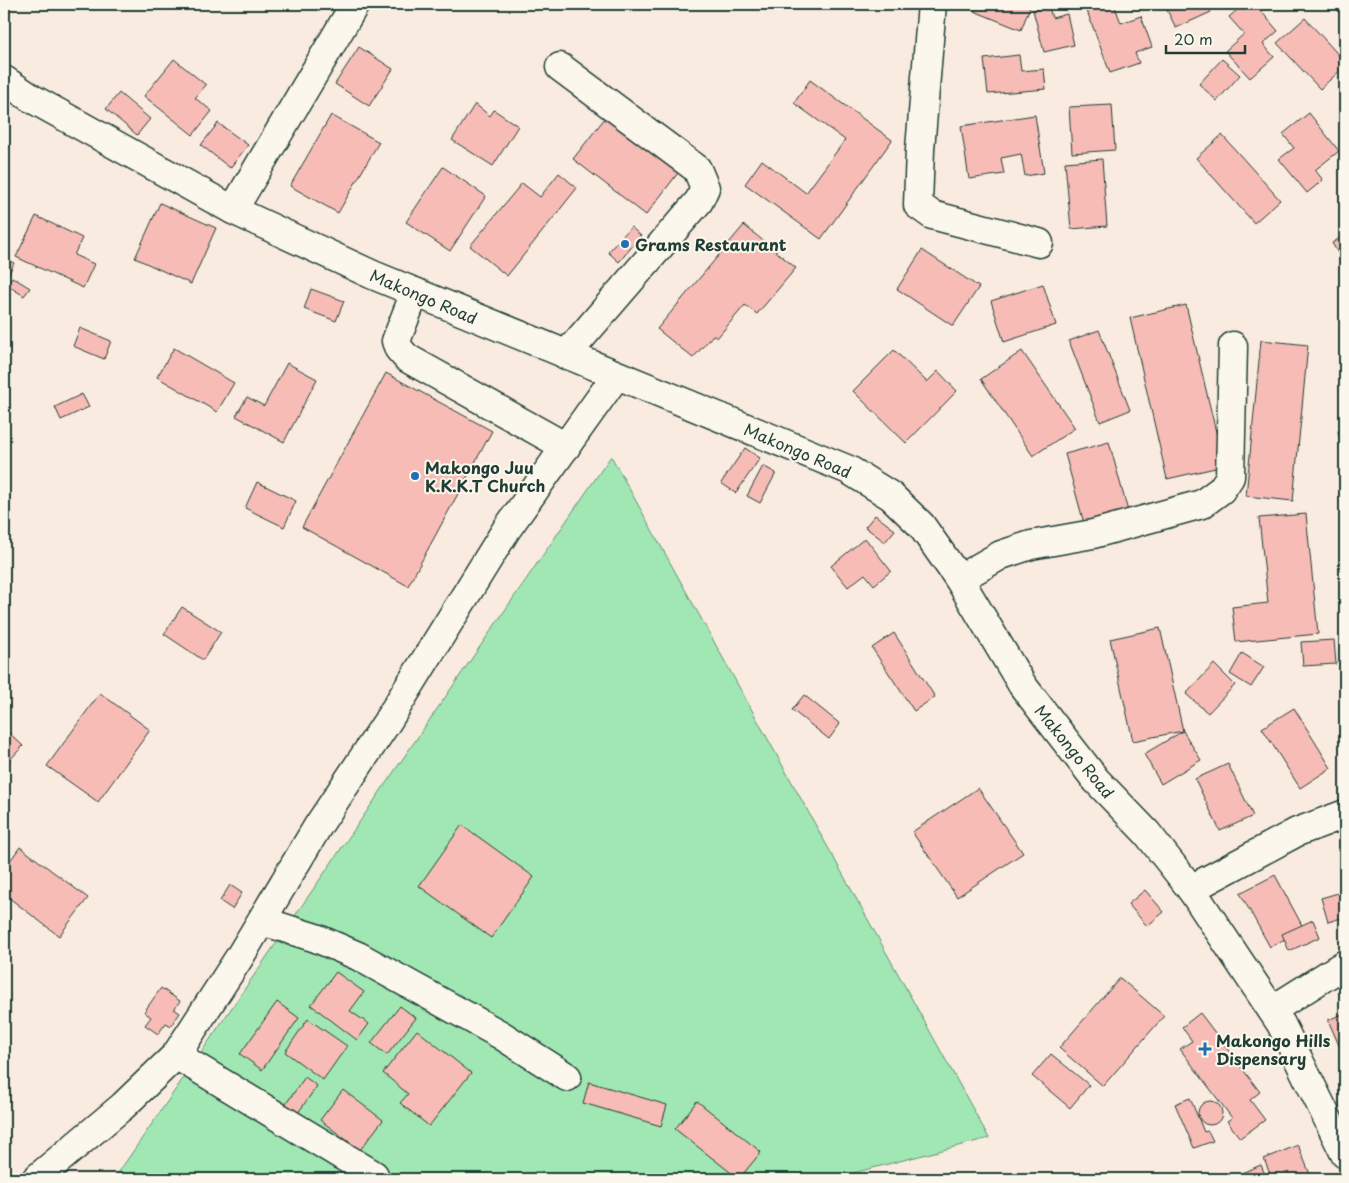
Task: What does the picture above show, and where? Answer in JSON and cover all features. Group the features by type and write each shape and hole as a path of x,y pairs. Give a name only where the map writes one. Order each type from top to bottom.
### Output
{"street":[{"path":"233,210 354,4"},
{"path":"932,4 920,149 918,205 932,215 1039,243"},
{"path":"560,67 697,169 704,188 699,201 566,355"},
{"name":"Makongo Road","path":"4,80 31,98 233,210 415,292 849,470 891,496 921,525 959,579 1023,686 1057,732 1096,780 1148,832 1191,889 1282,1024 1345,1154"},
{"path":"415,292 396,340 399,349 407,358 566,447"},
{"path":"959,579 1001,555 1031,545 1093,534 1202,504 1221,490 1230,477 1233,346"},
{"path":"36,1179 123,1106 176,1055 262,921 318,826 387,722 501,538 616,376"},
{"path":"1191,889 1297,832 1345,814"},
{"path":"262,921 316,938 358,956 501,1035 567,1077"},
{"path":"1272,1010 1345,964"},
{"path":"176,1055 374,1175"}],"green space":[{"path":"611,456 989,1138 830,1179 114,1179"}],"building":[{"path":"977,4 1031,4 1021,30 974,11"},
{"path":"1114,4 1121,23 1141,16 1152,47 1135,53 1139,63 1110,73 1087,11"},
{"path":"1164,4 1207,4 1211,12 1176,28"},
{"path":"1244,4 1255,4 1278,31 1263,44 1274,57 1250,78 1225,51 1244,34 1229,17"},
{"path":"1049,7 1052,18 1067,14 1074,45 1044,52 1033,10"},
{"path":"1305,18 1345,62 1345,66 1320,89 1277,43"},
{"path":"359,47 393,69 369,106 335,84"},
{"path":"1019,55 1021,71 1044,69 1046,89 988,94 984,59"},
{"path":"174,59 206,85 195,98 212,111 193,135 144,96"},
{"path":"1222,59 1240,75 1217,101 1199,84"},
{"path":"810,80 892,140 821,239 745,184 762,160 806,193 845,140 794,103"},
{"path":"119,93 150,119 137,135 106,109"},
{"path":"475,104 490,116 494,110 518,126 493,166 452,140"},
{"path":"1112,105 1115,150 1072,153 1069,107"},
{"path":"1309,113 1339,151 1315,170 1323,180 1307,193 1279,159 1294,148 1283,134"},
{"path":"331,115 379,142 338,213 290,186"},
{"path":"1035,115 1044,173 1025,176 1021,154 1001,158 1004,174 969,179 961,126"},
{"path":"605,118 678,173 646,215 573,159"},
{"path":"218,123 248,145 230,168 201,145"},
{"path":"1222,135 1280,200 1254,223 1196,158"},
{"path":"1102,159 1107,226 1071,229 1065,162"},
{"path":"443,167 486,196 450,251 406,222"},
{"path":"559,173 577,188 507,276 470,246 522,183 540,197"},
{"path":"160,203 216,228 191,284 135,258"},
{"path":"36,216 82,238 74,255 94,264 83,288 16,257"},
{"path":"744,225 796,268 757,314 745,305 717,338 713,335 693,358 657,329"},
{"name":"Grams Restaurant","path":"631,227 641,236 619,262 608,252"},
{"path":"1345,235 1345,265 1332,243"},
{"path":"922,250 979,287 953,326 897,289"},
{"path":"4,258 14,263 4,284"},
{"path":"12,277 30,288 24,296 7,285"},
{"path":"1043,284 1056,325 1004,342 991,301"},
{"path":"311,289 344,301 336,321 304,309"},
{"path":"1186,305 1224,466 1167,479 1130,318"},
{"path":"80,328 111,341 104,359 73,346"},
{"path":"1099,330 1130,410 1100,422 1069,341"},
{"path":"1261,340 1308,345 1293,501 1246,496"},
{"path":"174,348 234,383 217,412 157,377"},
{"path":"894,350 927,382 938,371 957,391 906,443 853,391"},
{"path":"1022,351 1075,428 1033,456 981,379"},
{"path":"287,363 317,379 284,442 236,416 247,397 264,406"},
{"path":"386,373 492,431 408,586 302,527"},
{"path":"82,394 89,407 61,420 55,407"},
{"path":"1345,429 1345,469 1338,431"},
{"path":"1109,442 1129,515 1085,527 1065,454"},
{"path":"745,448 760,458 736,493 721,483"},
{"path":"763,466 776,473 760,503 747,496"},
{"path":"257,482 296,501 284,527 245,508"},
{"path":"1306,514 1318,634 1236,642 1232,607 1268,603 1259,518"},
{"path":"875,515 895,530 885,542 865,527"},
{"path":"865,538 891,571 874,585 865,574 848,587 831,566"},
{"path":"182,607 221,632 203,660 164,634"},
{"path":"1160,628 1183,731 1133,741 1110,639"},
{"path":"894,633 935,697 914,711 872,648"},
{"path":"1334,640 1336,664 1303,666 1301,642"},
{"path":"1242,653 1264,667 1251,687 1230,674"},
{"path":"1214,664 1235,685 1208,713 1186,694"},
{"path":"100,693 150,730 98,802 47,766"},
{"path":"804,695 840,724 829,739 792,710"},
{"path":"1294,708 1331,768 1300,788 1262,728"},
{"path":"4,728 23,746 4,766"},
{"path":"1183,731 1201,760 1161,784 1144,754"},
{"path":"1228,764 1253,816 1220,831 1195,779"},
{"path":"978,788 1023,853 957,897 912,832"},
{"path":"462,825 534,877 491,938 419,886"},
{"path":"20,847 88,898 59,936 4,894 4,869"},
{"path":"1345,865 1345,888 1338,867"},
{"path":"1275,875 1304,929 1270,947 1240,893"},
{"path":"230,885 242,893 232,909 220,901"},
{"path":"1145,890 1164,912 1147,926 1128,904"},
{"path":"1345,891 1345,917 1328,922 1321,898"},
{"path":"1313,920 1320,937 1289,951 1282,934"},
{"path":"336,972 364,992 350,1011 369,1024 357,1040 311,1005"},
{"path":"1120,978 1164,1016 1103,1086 1059,1048"},
{"path":"161,988 180,1001 174,1009 180,1013 171,1026 166,1023 158,1034 145,1025 151,1017 144,1012"},
{"path":"277,1002 299,1018 262,1070 240,1054"},
{"path":"400,1006 416,1018 387,1055 371,1043"},
{"path":"1200,1013 1260,1092 1250,1100 1265,1120 1240,1138 1227,1121 1232,1118 1180,1049 1192,1041 1182,1027"},
{"path":"1345,1013 1345,1059 1328,1020"},
{"path":"308,1019 347,1046 323,1080 285,1052"},
{"path":"417,1030 471,1073 429,1126 400,1103 408,1094 383,1073"},
{"path":"1051,1054 1089,1085 1070,1108 1032,1076"},
{"path":"305,1077 317,1086 295,1117 283,1108"},
{"path":"589,1082 667,1105 661,1126 583,1103"},
{"path":"343,1090 383,1120 360,1150 320,1120"},
{"path":"1190,1098 1204,1132 1208,1131 1213,1141 1194,1148 1175,1104"},
{"path":"697,1101 761,1152 739,1179 675,1129"},
{"path":"1210,1101 1215,1102 1221,1108 1221,1118 1215,1124 1210,1125 1205,1124 1199,1118 1198,1113 1199,1108 1205,1102"},
{"path":"1298,1145 1312,1179 1272,1179 1264,1159"},
{"path":"1261,1165 1267,1179 1235,1179 1234,1176"}],"place":[{"name":"Grams Restaurant","path":"625,244"},
{"name":"Makongo Juu K.K.K.T Church","path":"415,476"},
{"name":"Makongo Hills Dispensary","path":"1205,1049"}]}
